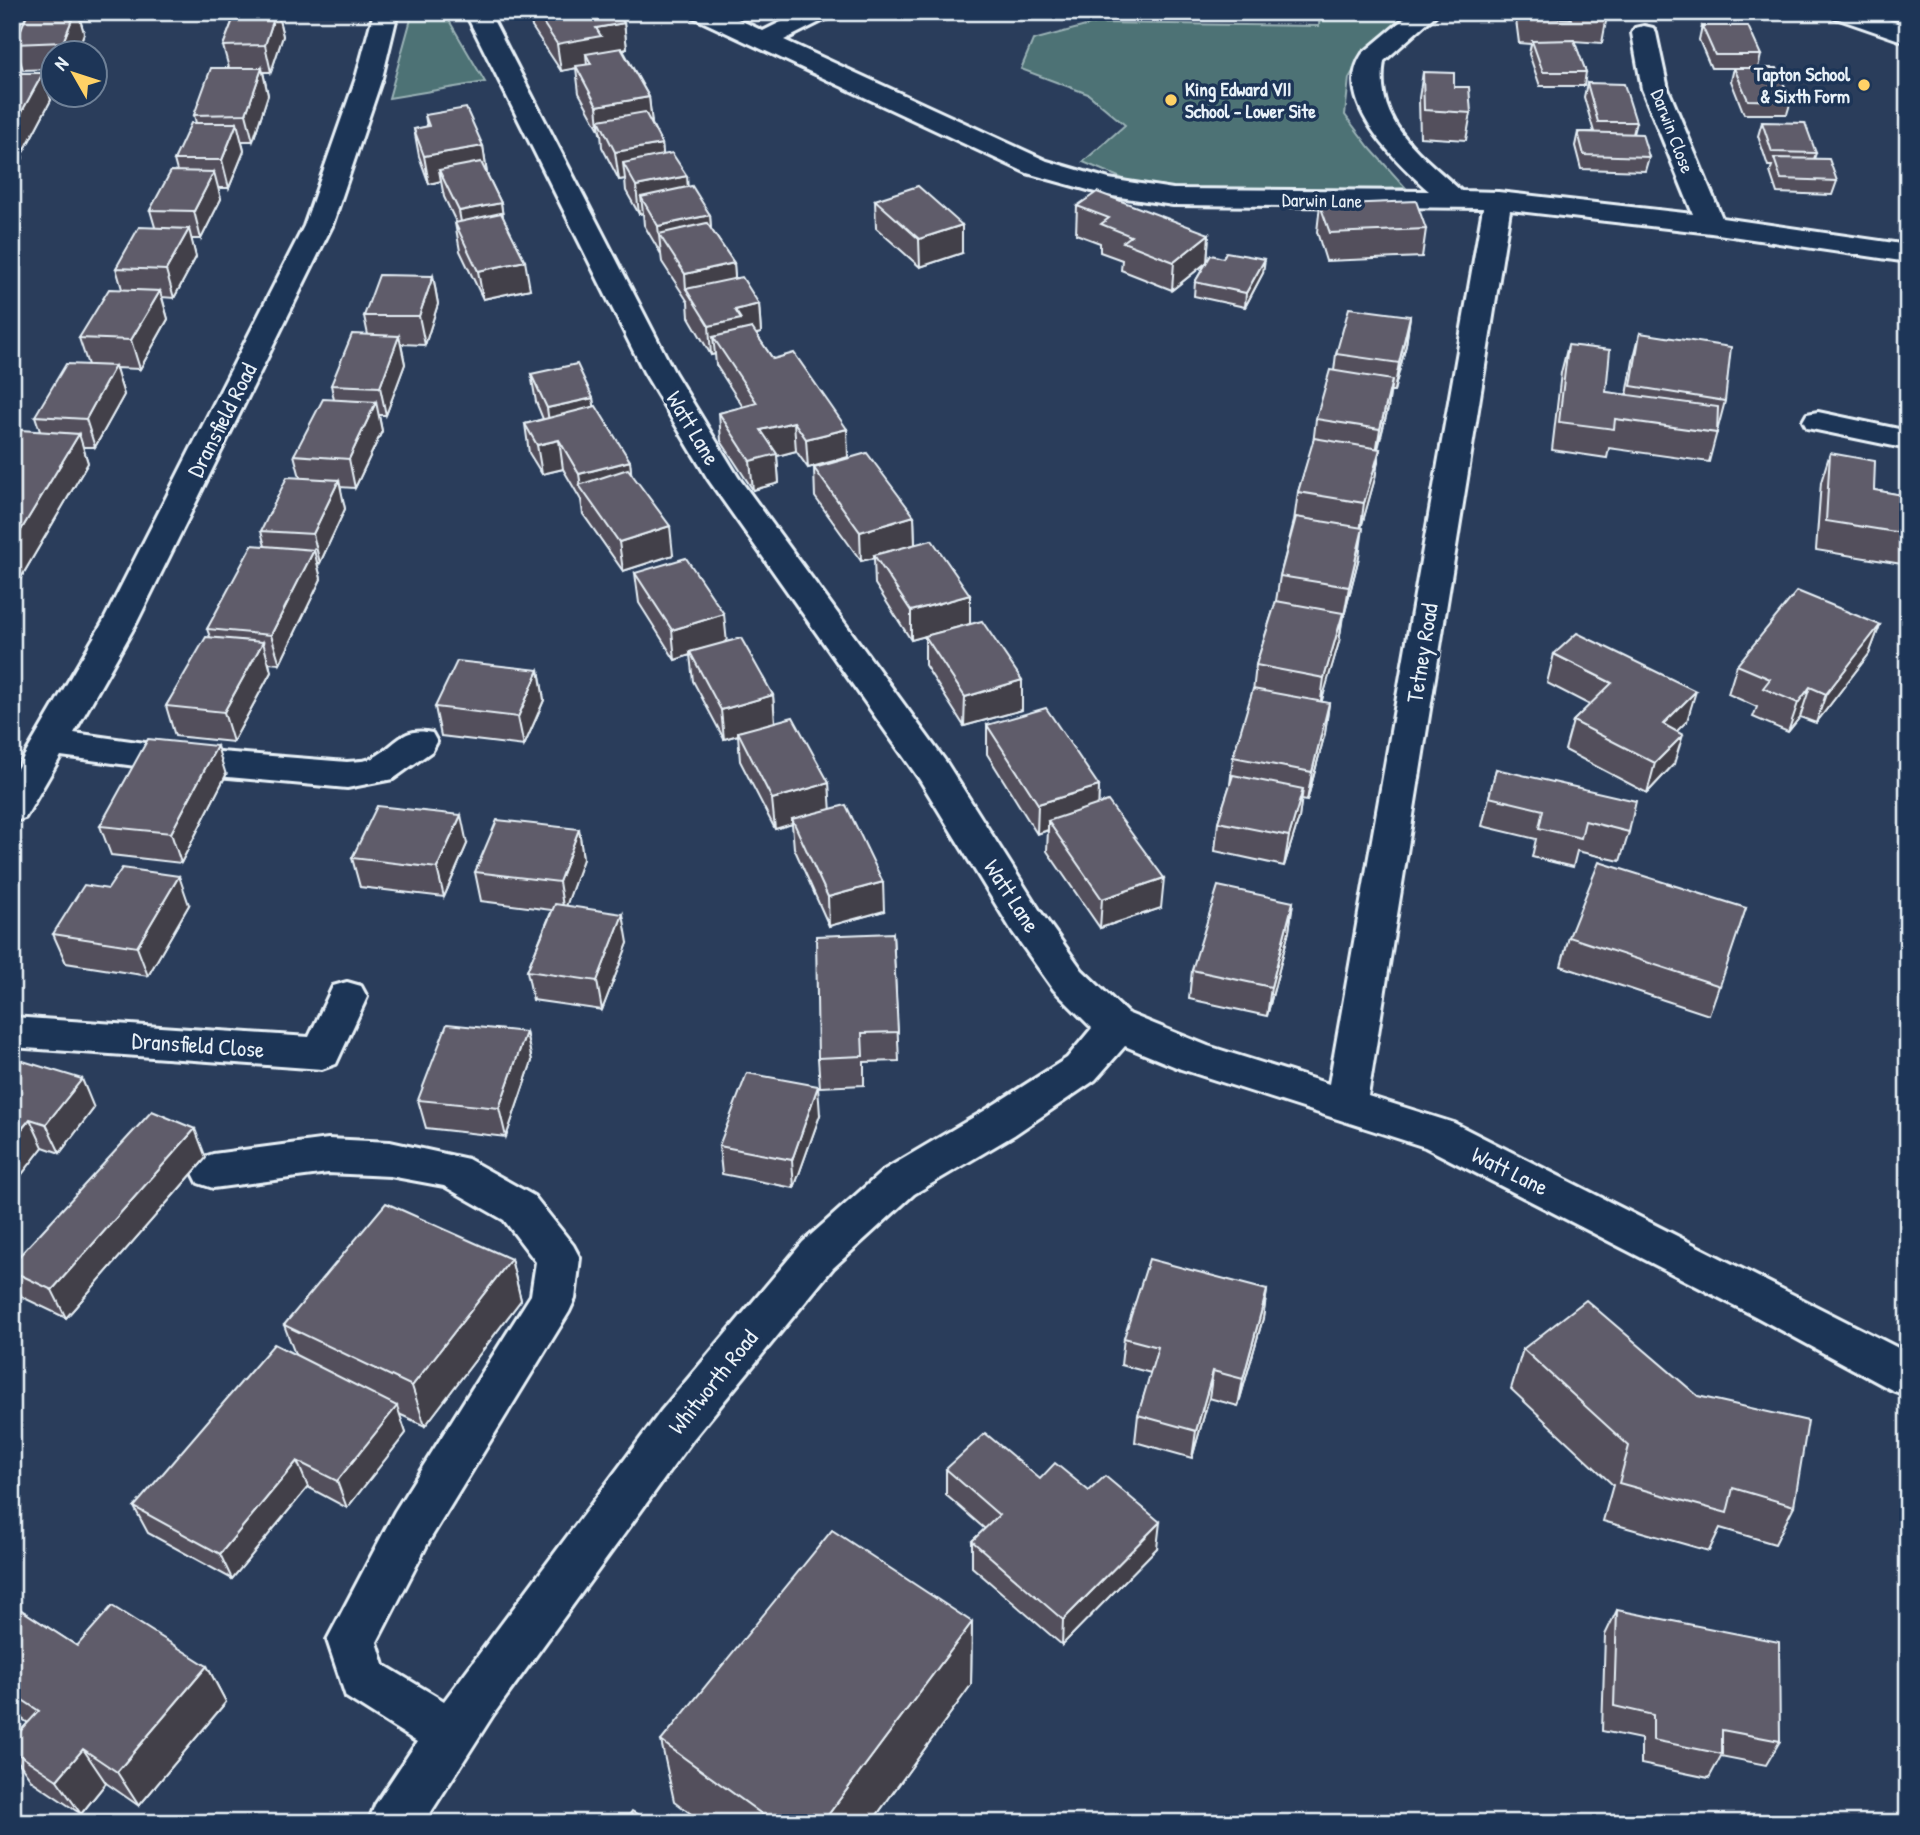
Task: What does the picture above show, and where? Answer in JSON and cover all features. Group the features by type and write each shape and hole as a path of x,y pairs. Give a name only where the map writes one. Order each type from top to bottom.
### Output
{"street":[{"name":"Dransfield Road","path":"12,809 126,610 318,226 369,78 386,12"},
{"name":"Watt Lane","path":"477,12 659,372 724,479 933,771 1026,921 1068,980 1118,1026 1195,1058 1438,1135 1771,1303 1908,1376"},
{"path":"702,12 765,40 821,12"},
{"path":"1427,12 1372,58 1368,86 1377,118 1401,149 1454,201"},
{"path":"1842,12 1908,36"},
{"name":"Darwin Close","path":"1644,33 1655,89 1711,225"},
{"name":"Darwin Lane","path":"765,40 1038,167 1091,200 1133,213 1165,218 1214,219 1240,211 1256,199 1498,200 1711,225 1908,254"},
{"name":"Tetney Road","path":"1346,1107 1498,200"},
{"path":"1818,421 1908,440"},
{"path":"50,742 195,762 347,775 380,770 419,742"},
{"name":"Dransfield Close","path":"12,1032 322,1053 347,997"},
{"name":"Whitworth Road","path":"394,1823 483,1687 677,1425 818,1255 899,1182 999,1123 1081,1069 1118,1026"},
{"path":"213,1171 328,1156 390,1159 453,1171 519,1208 558,1258 553,1299 412,1526 352,1640 364,1681 451,1734"}],"green space":[{"path":"413,12 444,12 485,82 389,98"},
{"path":"1320,12 1414,12 1367,48 1349,78 1345,115 1369,147 1406,188 1319,192 1140,186 1083,162 1125,125 1088,94 1021,69 1033,40 1097,23 1319,26"}],"building":[{"path":"28,12 75,12 65,38 38,38 38,43 15,44"},
{"path":"236,12 276,12 265,45 223,46"},
{"path":"536,12 617,12 624,23 596,28 601,36 557,44"},
{"path":"1523,12 1607,12 1607,16 1570,14 1571,19 1524,17"},
{"path":"1702,26 1748,26 1761,55 1715,55"},
{"path":"1574,40 1586,72 1543,72 1532,41"},
{"path":"621,48 649,97 597,106 576,66 591,64 586,54"},
{"path":"211,68 262,68 246,114 194,115"},
{"path":"1734,68 1777,68 1791,101 1748,100"},
{"path":"1423,72 1454,73 1454,87 1469,87 1471,113 1424,110"},
{"path":"12,73 38,73 38,82 15,124 12,124"},
{"path":"1587,83 1624,84 1636,122 1598,122"},
{"path":"466,108 483,146 424,156 414,129 429,126 425,115"},
{"path":"645,112 662,144 615,152 599,120"},
{"path":"1762,122 1805,123 1816,153 1772,152"},
{"path":"191,123 237,123 222,160 174,160"},
{"path":"1578,132 1642,134 1649,157 1584,155"},
{"path":"672,153 687,176 636,186 623,163"},
{"path":"1774,158 1829,159 1837,181 1781,179"},
{"path":"481,162 501,203 459,211 439,170"},
{"path":"171,171 214,172 194,211 150,210"},
{"path":"692,186 710,215 658,226 641,197"},
{"path":"918,186 962,225 919,239 875,200"},
{"path":"1097,192 1209,234 1174,262 1123,242 1131,236 1101,224 1109,218 1077,206"},
{"path":"1416,201 1426,229 1330,233 1320,205"},
{"path":"501,213 525,261 478,271 455,223"},
{"path":"707,223 734,263 685,274 659,234"},
{"path":"139,227 189,229 166,270 116,268"},
{"path":"1226,252 1265,259 1246,293 1195,282 1211,255 1223,258"},
{"path":"379,275 433,276 419,316 364,316"},
{"path":"742,277 759,304 735,310 741,319 709,326 686,289"},
{"path":"109,289 160,291 131,340 79,338"},
{"path":"1349,308 1410,316 1399,363 1336,354"},
{"path":"752,328 773,359 794,353 847,429 806,439 794,422 761,430 777,454 750,461 719,413 757,403 713,337"},
{"path":"1640,333 1731,347 1725,401 1631,386"},
{"path":"352,334 399,336 380,387 331,385"},
{"path":"1568,345 1610,350 1606,392 1718,407 1717,433 1615,419 1614,429 1559,422"},
{"path":"66,364 115,366 86,419 35,416"},
{"path":"577,364 593,398 547,408 531,374"},
{"path":"1330,370 1392,380 1380,429 1316,419"},
{"path":"323,399 376,402 349,459 294,455"},
{"path":"596,406 630,461 579,474 559,440 537,445 525,424"},
{"path":"20,430 79,434 12,545 12,443"},
{"path":"1314,438 1380,449 1364,503 1298,492"},
{"path":"867,453 914,516 860,532 814,468"},
{"path":"1830,453 1875,461 1874,490 1908,496 1908,534 1826,521"},
{"path":"628,469 670,526 619,542 579,485"},
{"path":"287,477 339,480 313,534 261,531"},
{"path":"1296,517 1363,528 1349,587 1280,576"},
{"path":"932,540 970,595 911,611 874,555"},
{"path":"252,545 314,550 271,635 207,629"},
{"path":"686,558 724,614 672,630 635,573"},
{"path":"1797,591 1880,625 1826,694 1810,687 1798,703 1763,688 1770,679 1737,665"},
{"path":"1276,601 1343,613 1324,678 1256,665"},
{"path":"982,621 1022,680 965,697 925,636"},
{"path":"1577,633 1696,691 1663,724 1683,735 1655,763 1573,721 1612,683 1554,654"},
{"path":"206,637 263,642 224,712 166,706"},
{"path":"741,638 773,695 721,710 690,652"},
{"path":"457,661 539,670 518,717 435,707"},
{"path":"1253,689 1329,703 1312,772 1233,757"},
{"path":"1046,708 1099,786 1038,804 987,725"},
{"path":"793,717 829,783 772,799 738,732"},
{"path":"148,739 217,746 171,833 100,826"},
{"path":"1496,769 1636,801 1629,832 1585,821 1581,838 1539,828 1543,810 1489,797"},
{"path":"1233,775 1303,789 1289,836 1218,822"},
{"path":"1108,801 1164,878 1102,899 1048,821"},
{"path":"846,805 883,882 828,897 792,819"},
{"path":"377,806 461,815 437,868 352,858"},
{"path":"497,820 579,829 559,882 475,872"},
{"path":"1599,862 1746,908 1720,986 1569,937"},
{"path":"122,868 179,876 137,947 53,934 84,885 108,889"},
{"path":"1218,886 1293,902 1271,987 1192,970"},
{"path":"555,904 623,914 597,981 527,971"},
{"path":"893,933 898,1032 862,1033 863,1056 818,1058 816,936"},
{"path":"447,1024 526,1032 499,1108 418,1100"},
{"path":"12,1059 82,1079 46,1124 30,1119 12,1141"},
{"path":"747,1073 818,1086 792,1160 719,1146"},
{"path":"152,1111 195,1129 52,1290 12,1271 12,1264"},
{"path":"386,1203 511,1259 412,1386 284,1325"},
{"path":"1149,1259 1267,1290 1243,1379 1213,1371 1196,1431 1138,1415 1158,1347 1124,1338"},
{"path":"1586,1300 1698,1396 1808,1421 1794,1506 1733,1488 1727,1513 1619,1483 1629,1446 1523,1349"},
{"path":"274,1344 397,1406 337,1481 297,1461 220,1554 134,1507"},
{"path":"985,1433 1040,1479 1055,1463 1089,1491 1105,1476 1160,1522 1063,1620 972,1541 999,1515 946,1469"},
{"path":"832,1530 972,1622 822,1823 774,1823 661,1741"},
{"path":"12,1604 77,1646 112,1606 207,1666 117,1772 83,1749 57,1780 12,1750 12,1740 39,1711 12,1693"},
{"path":"1617,1610 1779,1642 1780,1741 1722,1730 1722,1754 1653,1740 1653,1715 1614,1706"},
{"path":"632,1811 652,1823 624,1823"}],"place":[{"name":"Tapton School & Sixth Form","path":"1864,85"},
{"name":"King Edward VII School - Lower Site","path":"1171,100"}]}
